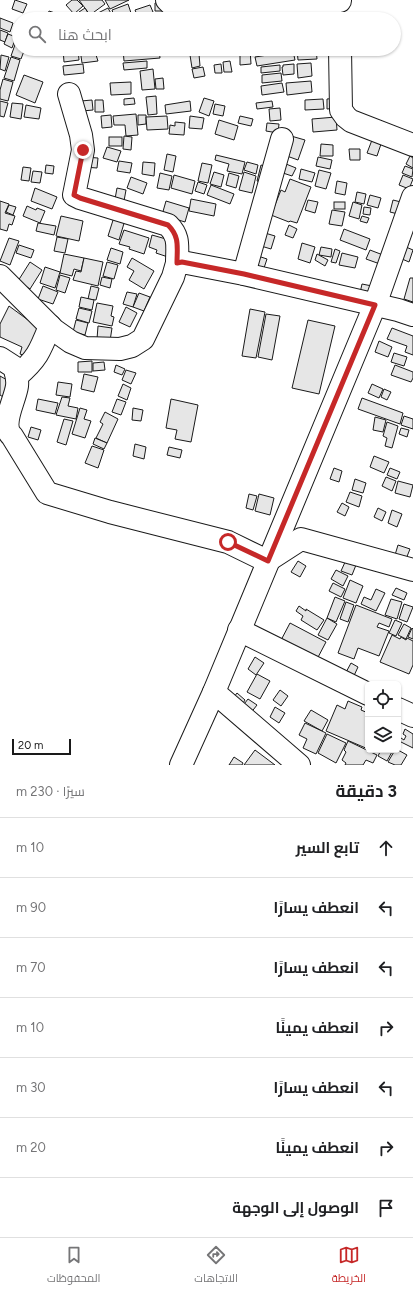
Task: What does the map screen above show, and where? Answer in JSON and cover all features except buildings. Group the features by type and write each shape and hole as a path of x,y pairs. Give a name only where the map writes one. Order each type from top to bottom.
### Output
{"street":[{"path":"167,0 173,6 246,3 340,7"},
{"path":"340,56 341,110 346,117 351,121 413,145"},
{"path":"0,276 50,326 70,342 85,348 120,349 132,346 143,339 173,277 177,263 178,244 175,232 168,225 74,195 83,150 81,135 69,94"},
{"path":"244,274 282,139"},
{"path":"180,765 214,692 375,305 413,197"},
{"path":"177,263 182,262 244,274 398,310 413,315"},
{"path":"17,376 40,352 50,326"},
{"path":"0,358 14,367 17,376 17,387 5,421 5,427 47,493 110,512 228,542 268,561"},
{"path":"268,561 301,539 336,550 412,566"},
{"path":"239,630 365,693"},
{"path":"214,692 299,765"},
{"path":"401,710 413,716"}],"route":[{"path":"83,150 74,195 168,225 175,232 178,244 177,263 182,262 244,274 375,305 268,561 228,542"}]}
